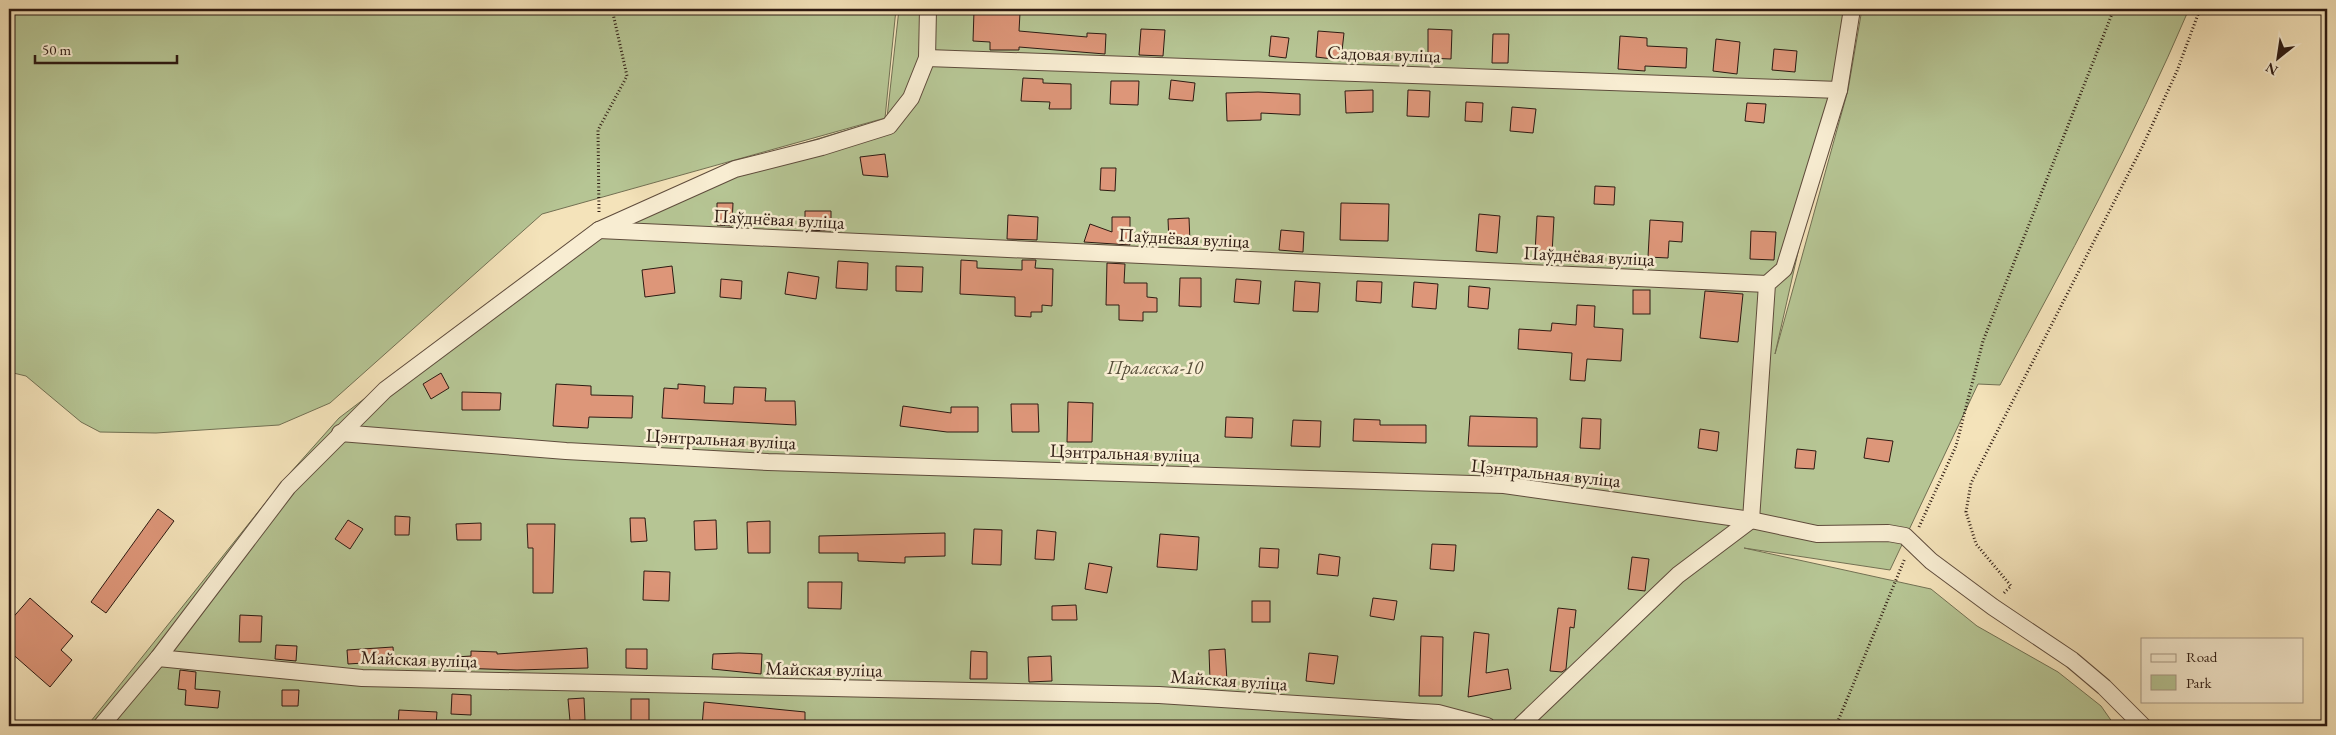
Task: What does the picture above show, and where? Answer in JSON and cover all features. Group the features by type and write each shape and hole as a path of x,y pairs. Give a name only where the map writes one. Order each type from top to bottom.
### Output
{"street":[{"path":"101,726 158,658 288,488 340,433 385,390 599,230 735,169 822,147 889,126 912,98 927,58 928,9"},
{"path":"1520,726 1678,575 1751,520 1767,284 1784,269 1839,90 1852,9"},
{"name":"Садовая вуліца","path":"927,58 1839,90"},
{"name":"Паўднёвая вуліца","path":"599,230 1767,284"},
{"name":"Цэнтральная вуліца","path":"340,433 566,451 768,462 1504,485 1751,520 1818,534 1888,533 1909,539"},
{"path":"1909,539 1931,561 1993,607 2072,660 2104,687 2144,726"},
{"name":"Майская вуліца","path":"158,658 362,678 1160,695 1438,713 1487,726"}],"path":[{"path":"599,230 598,130 627,76 612,9"},
{"path":"1836,726 1909,539 1956,446 1983,341 2114,9"},
{"path":"1993,607 2011,586 1976,544 1966,512 1971,483 2144,145 2177,71 2200,9"}],"green space":[{"path":"9,9 896,9 885,118 542,214 330,403 279,425 156,433 100,432 81,422 26,376 9,372"},
{"name":"Пралеска-10","path":"899,9 1853,9 1775,354 1848,90 1862,9 2189,9 2123,152 2050,292 2000,385 1978,384 1890,570 1744,548 1931,589 1977,626 2058,672 2101,706 2115,726 87,726 282,482 339,418 590,227 734,164 887,118"}],"building":[{"path":"974,11 1020,13 1019,31 1087,37 1087,33 1106,34 1105,54 1019,47 1019,50 990,50 990,42 973,41"},
{"path":"1141,29 1165,30 1163,56 1139,55"},
{"path":"1428,29 1452,30 1451,59 1428,58"},
{"path":"1318,31 1344,33 1341,60 1316,57"},
{"path":"1493,34 1509,34 1508,63 1492,63"},
{"path":"1271,36 1289,38 1286,58 1269,56"},
{"path":"1620,36 1647,38 1647,46 1687,48 1686,68 1645,66 1645,71 1618,69"},
{"path":"1716,39 1740,42 1737,74 1713,71"},
{"path":"1774,49 1797,51 1795,72 1772,70"},
{"path":"1023,78 1043,79 1043,83 1071,84 1071,109 1049,109 1050,102 1021,101"},
{"path":"1171,80 1195,83 1193,101 1169,99"},
{"path":"1111,81 1139,81 1138,105 1110,104"},
{"path":"1373,90 1373,112 1346,113 1345,91"},
{"path":"1408,90 1430,91 1429,117 1407,116"},
{"path":"1226,93 1300,94 1300,115 1261,113 1261,120 1227,121"},
{"path":"1466,102 1483,103 1482,122 1465,121"},
{"path":"1747,103 1766,104 1764,123 1745,121"},
{"path":"1512,107 1536,109 1533,133 1510,131"},
{"path":"885,154 888,177 863,175 860,157"},
{"path":"1101,168 1116,168 1115,191 1100,190"},
{"path":"1595,186 1615,187 1614,205 1594,204"},
{"path":"717,203 733,203 732,226 717,225"},
{"path":"1341,203 1389,204 1388,241 1340,240"},
{"path":"805,211 831,211 831,231 805,230"},
{"path":"1479,214 1500,216 1497,253 1476,251"},
{"path":"1008,215 1038,217 1037,240 1007,239"},
{"path":"1537,216 1554,217 1552,254 1535,253"},
{"path":"1112,217 1130,217 1130,245 1084,242 1090,224 1112,232"},
{"path":"1189,218 1190,242 1169,243 1168,219"},
{"path":"1650,220 1683,222 1682,242 1669,241 1668,258 1648,257"},
{"path":"1281,230 1304,232 1303,252 1279,250"},
{"path":"1751,231 1776,232 1774,260 1750,259"},
{"path":"961,260 977,261 977,268 1022,270 1022,260 1036,260 1035,268 1053,269 1052,306 1042,305 1042,312 1031,312 1031,317 1015,316 1015,297 960,294"},
{"path":"838,261 868,263 867,290 836,288"},
{"path":"1107,263 1125,264 1124,283 1147,283 1147,297 1157,298 1157,312 1143,312 1143,321 1119,320 1119,305 1106,305"},
{"path":"672,266 675,293 645,297 642,270"},
{"path":"896,266 923,267 922,292 896,291"},
{"path":"788,272 819,277 816,299 785,294"},
{"path":"1180,278 1201,278 1201,307 1179,306"},
{"path":"721,279 742,281 741,299 720,297"},
{"path":"1236,279 1261,281 1259,304 1234,302"},
{"path":"1295,281 1320,283 1318,312 1293,311"},
{"path":"1357,281 1382,282 1381,303 1356,301"},
{"path":"1414,282 1438,284 1436,309 1412,307"},
{"path":"1469,286 1490,288 1488,309 1468,307"},
{"path":"1633,290 1650,290 1650,314 1633,314"},
{"path":"1705,291 1743,294 1738,342 1700,338"},
{"path":"1577,305 1595,306 1594,327 1623,329 1621,361 1587,359 1585,381 1570,380 1572,353 1518,349 1519,329 1551,331 1552,323 1576,325"},
{"path":"441,373 449,388 431,399 423,384"},
{"path":"556,384 591,386 591,395 633,396 632,418 589,417 588,428 553,426"},
{"path":"678,384 705,386 704,403 733,404 734,387 766,388 765,401 795,401 796,425 662,418 664,388 678,389"},
{"path":"462,392 501,393 500,410 462,410"},
{"path":"1068,402 1093,403 1092,442 1067,442"},
{"path":"1011,404 1038,404 1039,432 1012,432"},
{"path":"903,406 951,413 951,407 978,407 978,432 947,432 900,426"},
{"path":"1470,416 1537,418 1537,447 1468,446"},
{"path":"1226,417 1253,418 1252,438 1225,437"},
{"path":"1582,418 1601,419 1600,449 1580,448"},
{"path":"1354,419 1380,420 1380,425 1426,425 1426,443 1353,441"},
{"path":"1293,420 1321,421 1320,447 1291,446"},
{"path":"1700,429 1719,432 1717,451 1698,448"},
{"path":"1867,438 1893,441 1889,462 1864,458"},
{"path":"1797,449 1816,451 1814,469 1795,468"},
{"path":"158,509 174,521 106,613 91,602"},
{"path":"395,516 410,517 409,535 395,535"},
{"path":"630,518 645,518 647,541 631,542"},
{"path":"348,520 363,529 350,549 335,539"},
{"path":"716,520 717,549 695,550 694,521"},
{"path":"770,521 770,553 748,553 747,522"},
{"path":"481,523 481,540 457,540 456,524"},
{"path":"527,524 555,524 553,593 533,593 533,548 528,548"},
{"path":"974,529 1002,530 1001,565 972,564"},
{"path":"1037,530 1056,532 1054,560 1035,559"},
{"path":"945,533 945,556 905,557 905,563 858,561 858,553 819,553 819,536"},
{"path":"1160,534 1199,537 1197,570 1157,567"},
{"path":"1432,544 1456,545 1454,571 1430,569"},
{"path":"1260,548 1279,549 1278,568 1259,567"},
{"path":"1319,554 1340,557 1338,576 1317,574"},
{"path":"1632,557 1649,559 1645,591 1628,589"},
{"path":"1089,563 1112,567 1107,593 1085,589"},
{"path":"644,571 670,572 669,601 643,600"},
{"path":"808,582 842,582 841,609 808,608"},
{"path":"30,598 73,636 61,650 72,660 50,687 9,651 9,622"},
{"path":"1373,598 1397,601 1394,620 1370,616"},
{"path":"1252,601 1270,601 1270,622 1252,622"},
{"path":"1076,605 1077,620 1052,620 1052,606"},
{"path":"1558,608 1576,610 1574,628 1570,627 1566,669 1562,672 1550,671"},
{"path":"240,615 262,616 261,642 239,642"},
{"path":"1474,632 1489,634 1486,673 1508,669 1511,689 1468,697"},
{"path":"1421,636 1443,637 1442,696 1419,696"},
{"path":"276,645 297,646 296,661 275,659"},
{"path":"393,647 394,661 348,664 347,650"},
{"path":"587,648 588,668 517,670 456,668 456,657 471,656 471,651 497,652 497,654"},
{"path":"626,649 647,649 647,669 626,668"},
{"path":"1225,649 1227,681 1210,681 1209,650"},
{"path":"971,651 987,652 987,679 970,679"},
{"path":"1309,653 1338,656 1334,684 1306,681"},
{"path":"713,654 762,654 761,674 712,669"},
{"path":"1051,656 1052,681 1029,682 1028,657"},
{"path":"180,670 196,672 195,689 220,691 218,708 185,705 186,690 178,689"},
{"path":"282,690 299,690 298,706 282,706"},
{"path":"452,694 471,695 471,715 451,714"},
{"path":"584,698 585,720 570,721 568,699"},
{"path":"631,699 649,699 649,726 631,726"},
{"path":"704,702 805,712 805,726 702,726"},
{"path":"399,710 437,712 436,726 398,726"}]}
